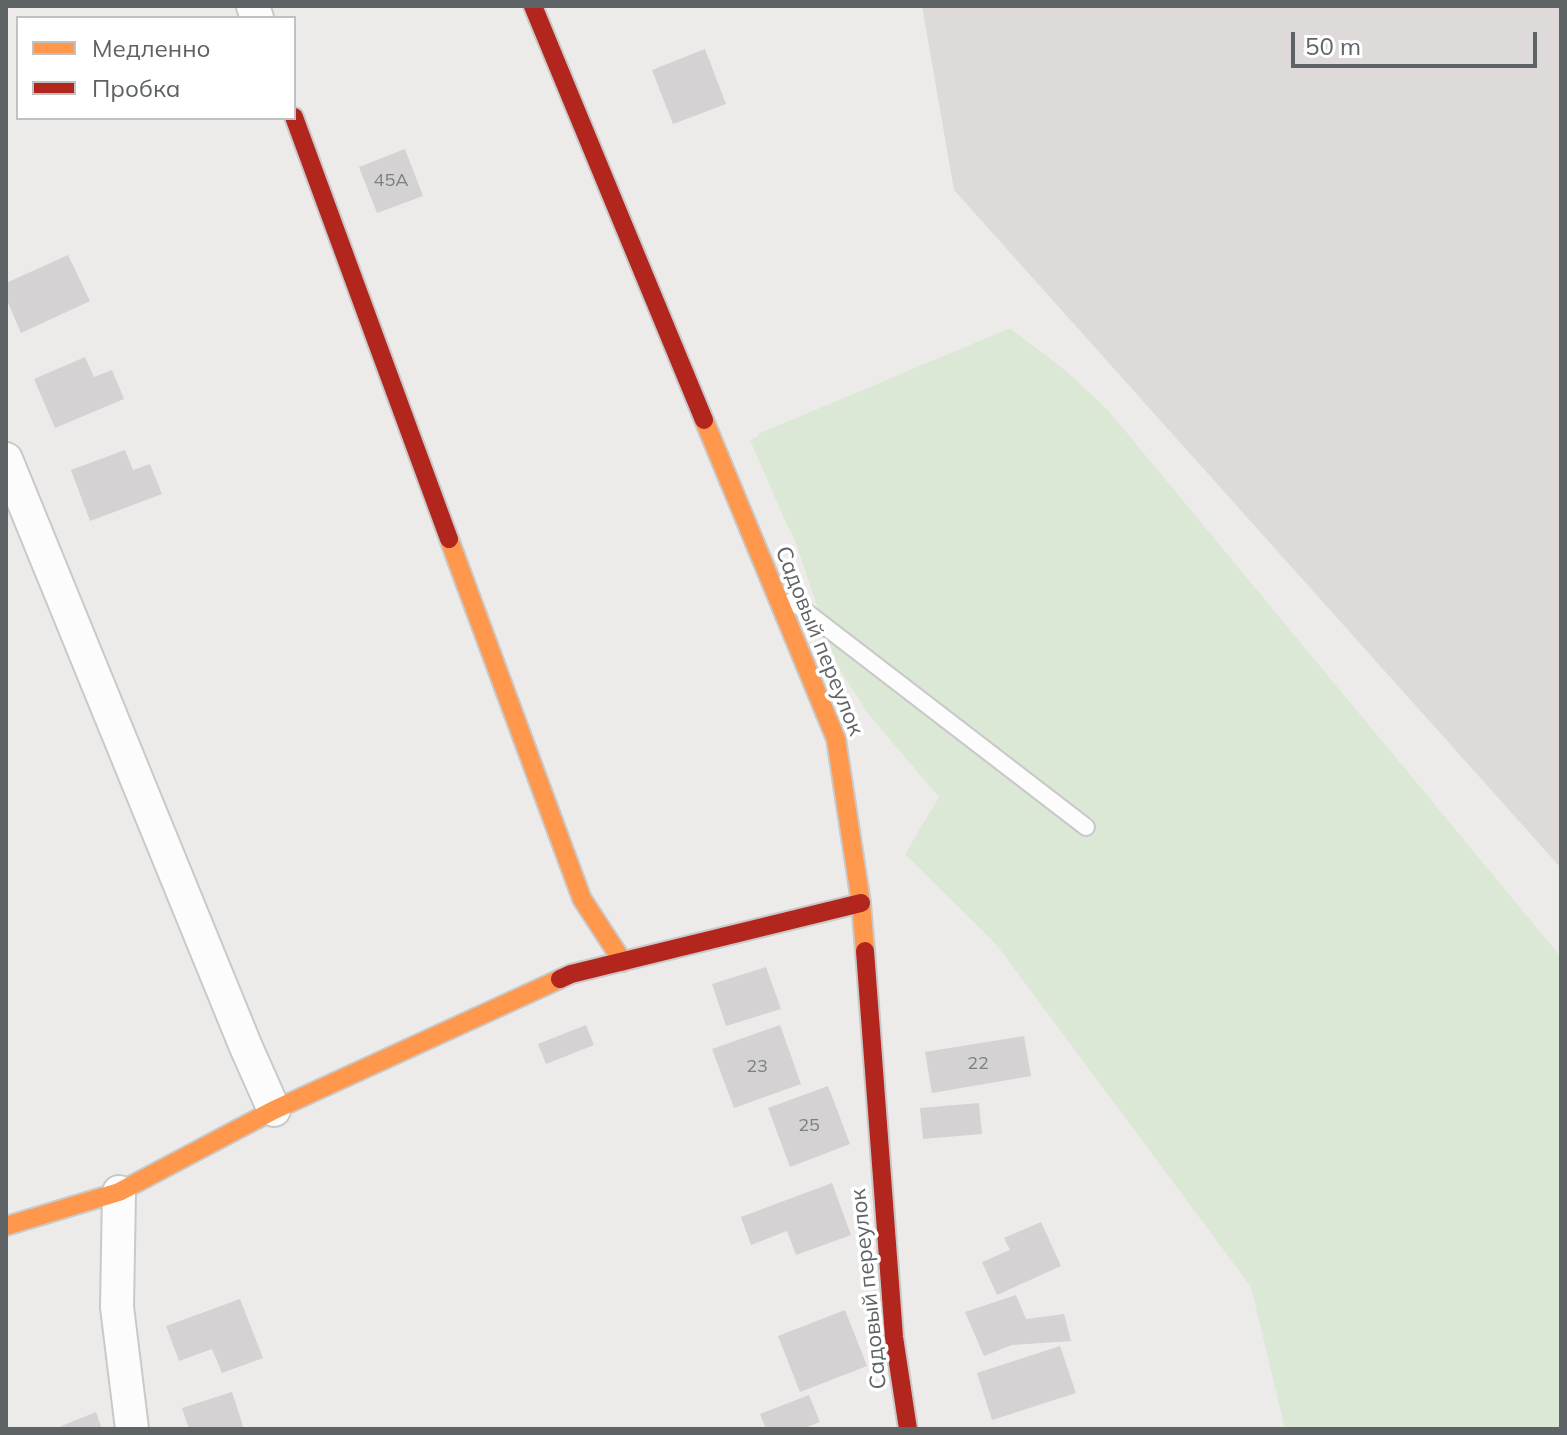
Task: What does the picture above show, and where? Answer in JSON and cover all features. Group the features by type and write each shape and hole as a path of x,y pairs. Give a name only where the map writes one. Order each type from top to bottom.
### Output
{"street":[{"name":"Садовый переулок","path":"533,6 836,739 861,903 894,1337 908,1429"},
{"path":"295,120 582,899 623,962"},
{"path":"6,459 274,1110"},
{"path":"6,1226 119,1192 274,1110 571,974 861,903"},
{"path":"119,1192 117,1307 132,1429"}],"lane":[{"path":"772,586 1086,827"}],"shaded area":[{"path":"922,6 1561,6 1561,868 954,190"}],"green space":[{"path":"1008,329 1066,371 1107,409 1561,957 1561,1429 1285,1429 1251,1287 996,944 905,854 939,797 869,715 837,665 794,538 750,440"}],"building":[{"path":"705,49 726,104 673,124 652,70"},
{"path":"405,149 423,196 377,213 359,167"},
{"path":"68,255 90,301 21,333 6,298 6,283"},
{"path":"85,357 94,377 112,370 124,399 55,428 34,379"},
{"path":"125,450 133,470 150,464 162,494 90,521 71,470"},
{"path":"766,967 781,1009 726,1026 712,984"},
{"path":"586,1025 594,1045 546,1064 538,1044"},
{"path":"780,1025 801,1084 734,1108 712,1049"},
{"path":"1024,1036 1031,1076 932,1093 925,1052"},
{"path":"828,1086 850,1144 790,1167 768,1108"},
{"path":"979,1103 982,1134 923,1139 920,1108"},
{"path":"832,1183 851,1235 796,1255 787,1231 751,1245 741,1217"},
{"path":"1041,1222 1061,1266 997,1295 982,1262 1010,1250 1004,1238"},
{"path":"1016,1295 1026,1319 1064,1314 1071,1341 1012,1345 984,1356 965,1312"},
{"path":"240,1299 263,1358 222,1373 212,1349 179,1361 166,1326"},
{"path":"845,1310 867,1366 800,1392 778,1336"},
{"path":"1060,1346 1076,1393 992,1420 977,1373"},
{"path":"232,1392 244,1429 189,1429 182,1408"},
{"path":"809,1395 820,1422 802,1429 766,1429 760,1414"},
{"path":"96,1412 102,1429 54,1429"}],"traffic: slow":[{"path":"704,420 836,739 861,903 865,951"},
{"path":"449,539 582,899 623,962"},
{"path":"6,1226 119,1192 274,1110 560,979"}],"traffic: jam":[{"path":"533,6 704,420"},
{"path":"295,120 449,539"},
{"path":"560,979 861,903"},
{"path":"865,951 894,1337 908,1429"}]}
